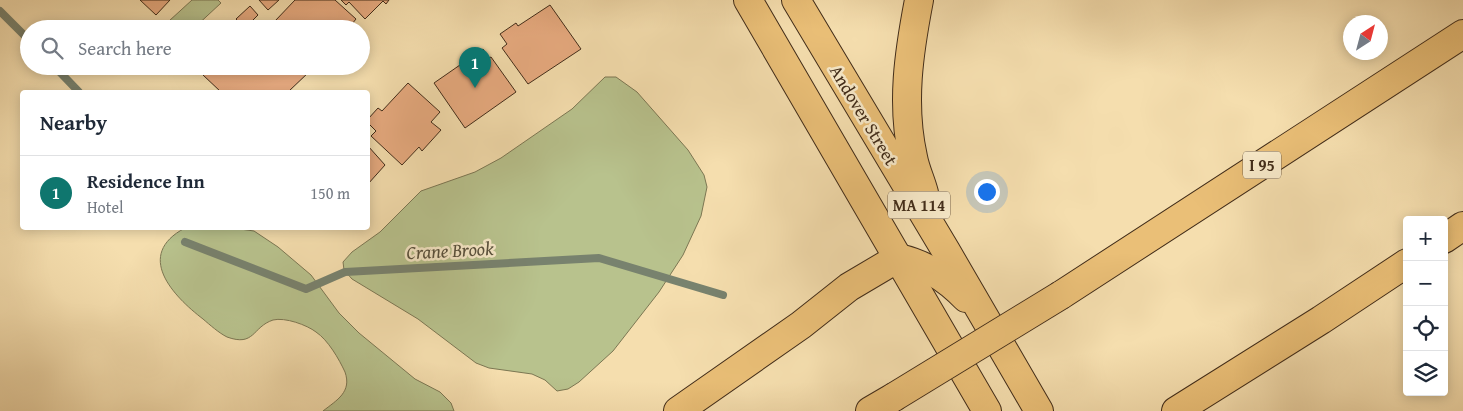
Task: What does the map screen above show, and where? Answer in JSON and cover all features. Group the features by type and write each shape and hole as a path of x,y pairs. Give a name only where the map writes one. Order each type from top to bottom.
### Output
{"highway":[{"path":"728,0 760,35 800,89"},
{"name":"MA 114","path":"748,0 987,411"},
{"name":"Andover Street","path":"796,0 1039,411"},
{"path":"919,0 911,42 906,112 913,157 946,251"},
{"name":"I 95","path":"870,411 1061,295 1463,34"},
{"path":"1448,235 1463,226"},
{"path":"678,411 801,325 849,287 898,258 916,262 937,273 959,290 986,319"},
{"path":"1176,411 1321,320 1403,266"}],"green space":[{"path":"192,0 218,0 221,3 203,20 170,20"},
{"path":"605,77 616,77 637,92 688,150 704,175 707,187 701,216 683,255 659,292 613,351 579,382 568,389 557,391 545,380 532,374 489,368 476,363 418,319 352,279 344,270 343,262 352,252 380,232 421,191 475,172 501,158 572,109"},
{"path":"182,230 254,231 278,247 311,275 339,313 359,333 415,379 440,392 451,403 454,411 323,411 342,395 347,379 345,372 329,345 312,329 302,324 278,319 266,323 253,335 243,340 227,337 215,329 180,299 164,275 160,263 162,250 170,239"}],"building":[{"path":"140,0 170,0 156,15"},
{"path":"259,0 279,0 268,10"},
{"path":"295,0 335,0 356,19 355,20 276,20"},
{"path":"341,0 389,0 386,4 383,1 365,19 349,2 346,5"},
{"path":"550,5 581,49 528,84 502,48 507,44 500,34 516,23 518,26"},
{"path":"250,6 258,15 253,20 236,19"},
{"path":"483,49 516,92 465,128 434,83"},
{"path":"203,75 306,75 290,90 219,90"},
{"path":"408,83 440,112 431,122 441,130 422,151 419,147 402,165 371,136 376,131 370,125 370,117 378,108 382,111"},
{"path":"370,148 385,165 370,182"}],"waterway":[{"name":"Crane Brook","path":"0,11 20,31"},
{"name":"Crane Brook","path":"63,75 77,90"},
{"name":"Crane Brook","path":"185,242 306,289 345,272 599,258 723,295"}],"place":[{"name":"Residence Inn","path":"475,88"}]}
